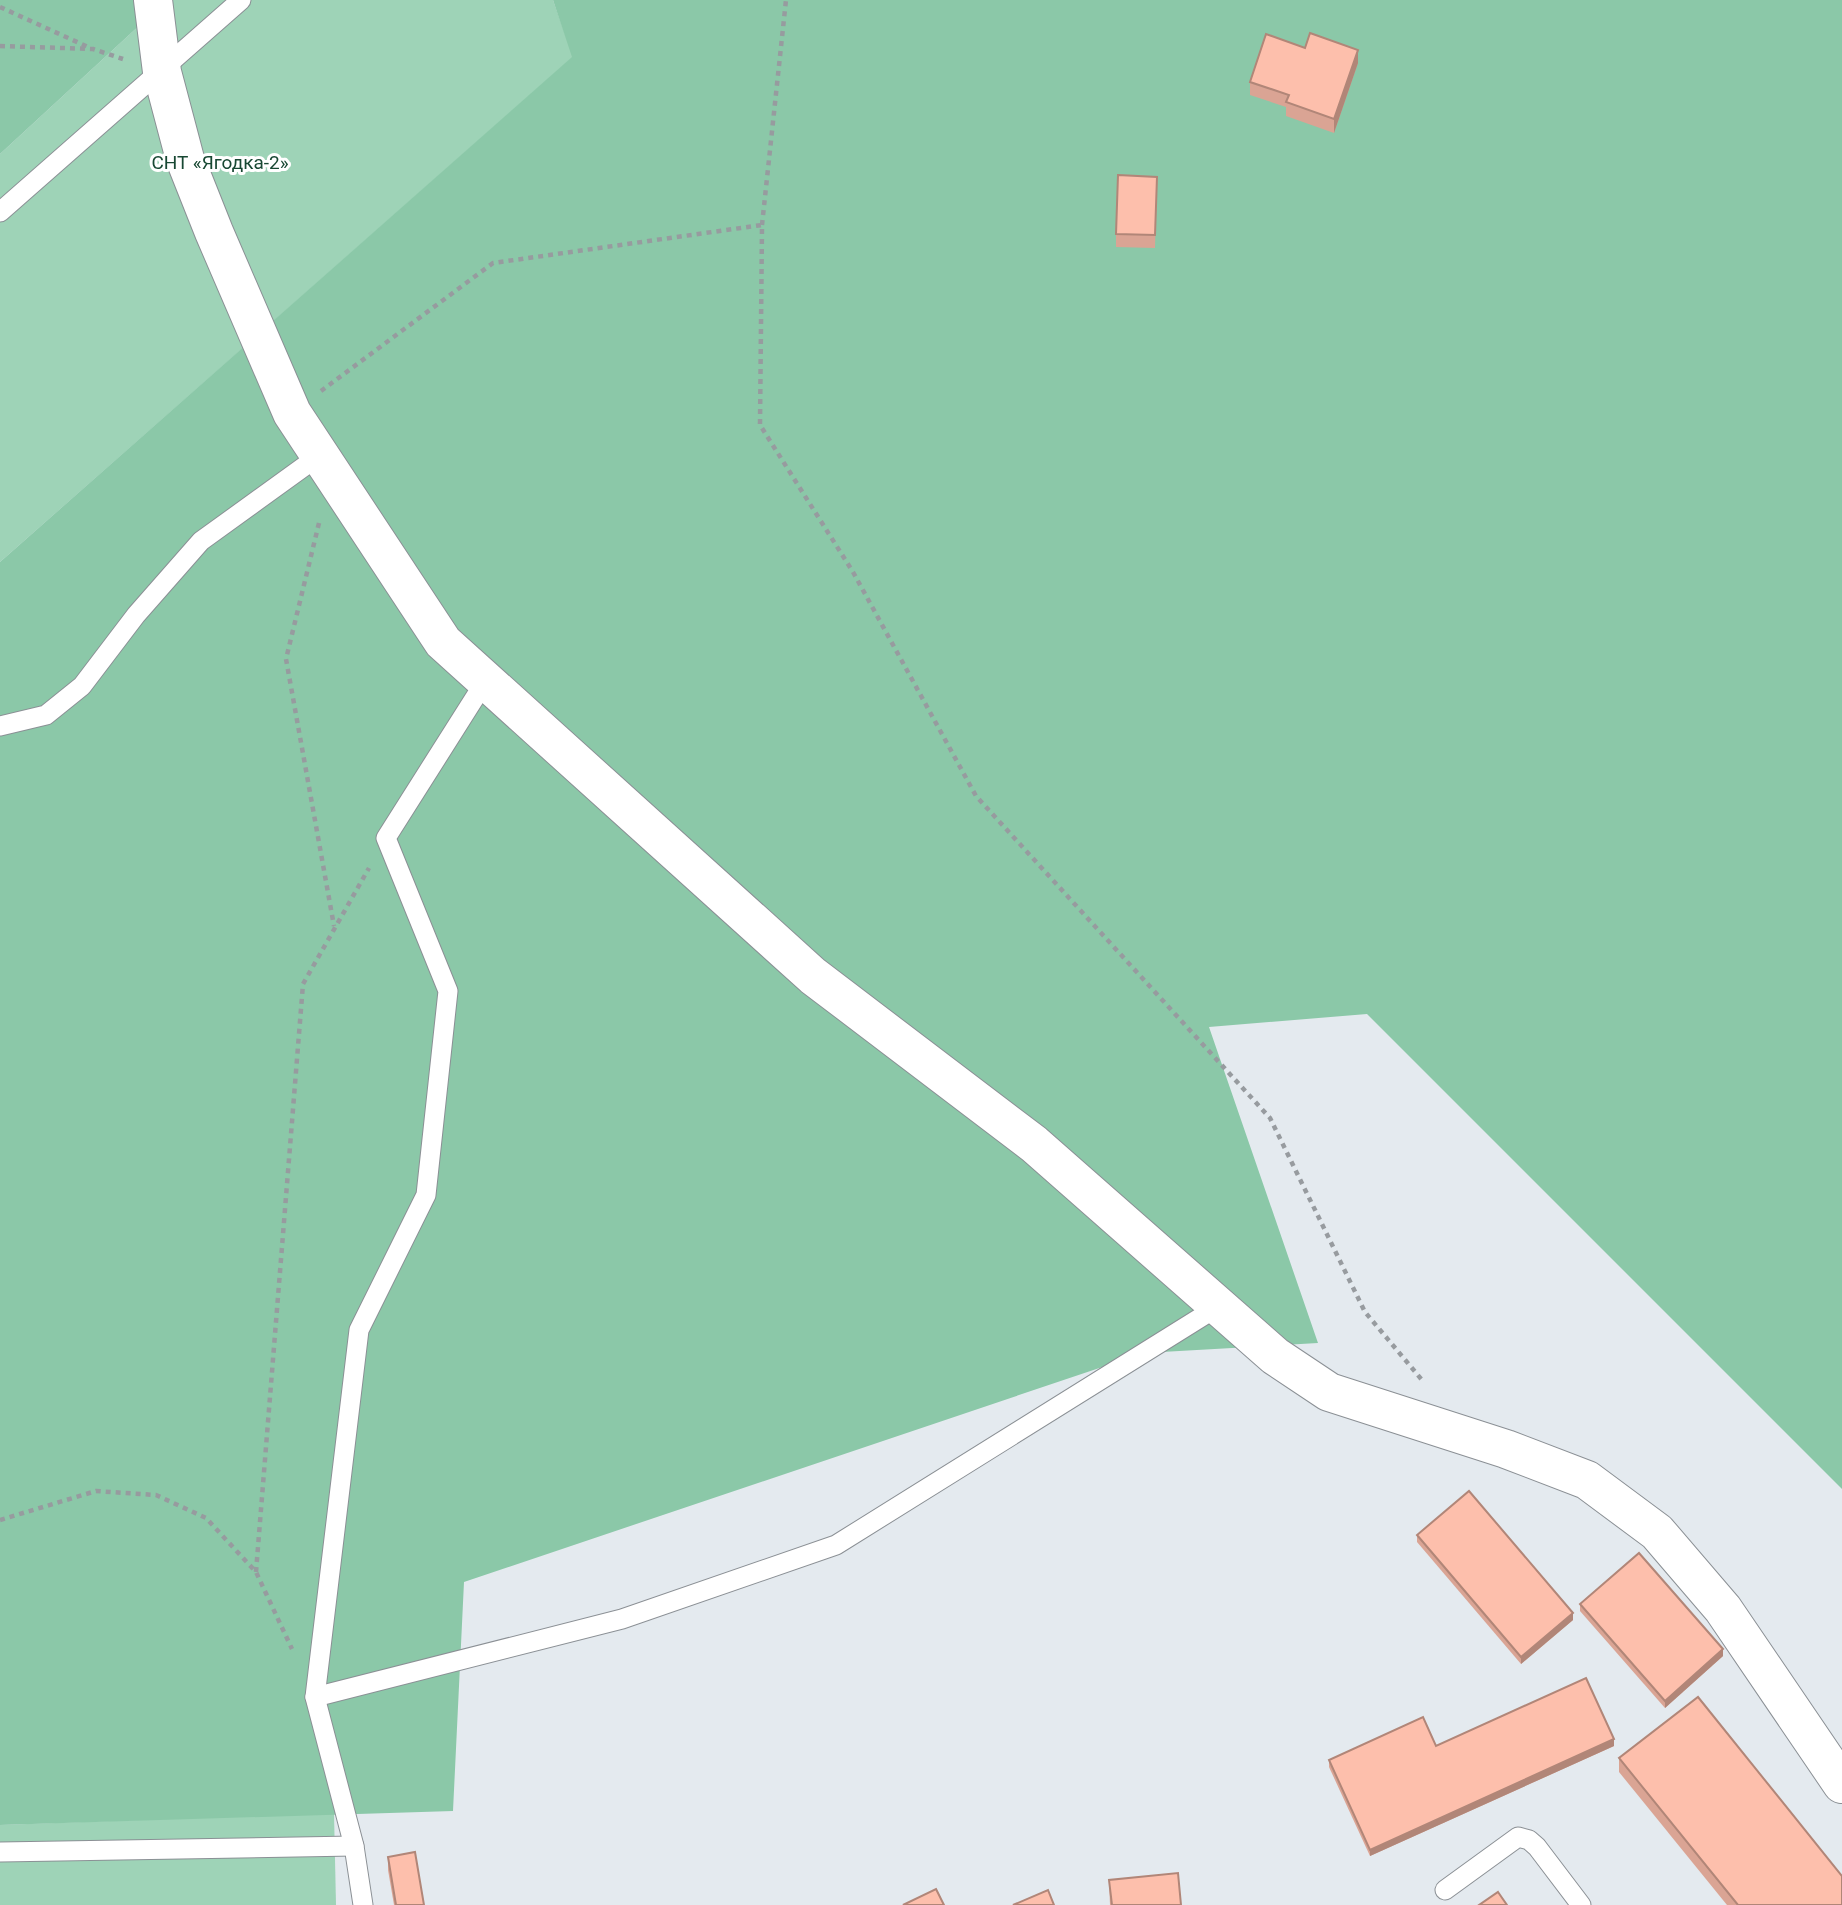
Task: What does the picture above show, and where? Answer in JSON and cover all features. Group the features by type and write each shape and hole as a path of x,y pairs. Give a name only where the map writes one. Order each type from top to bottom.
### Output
{"street":[{"path":"153,0 162,72 186,159 209,220 292,412 443,642 813,976 1034,1144 1275,1356 1329,1392 1506,1449 1587,1480 1657,1532 1723,1609 1842,1784"}],"lane":[{"path":"0,212 241,0"},
{"path":"0,726 46,715 82,687 136,615 201,541 326,463"},
{"path":"363,1905 354,1846 315,1697 359,1330 426,1195 447,991 386,838 486,680"},
{"path":"315,1697 622,1619 836,1545 1219,1307"},
{"path":"1445,1890 1518,1837 1529,1840 1537,1847 1581,1905"},
{"path":"0,1852 354,1846"}],"path":[{"path":"786,0 762,225 760,425 853,572 976,796 1270,1118 1365,1312 1426,1386"},
{"path":"0,7 93,49 162,72"},
{"path":"0,46 93,49"},
{"path":"292,412 493,263 762,225"},
{"path":"326,463 286,659 335,928"},
{"path":"256,1572 303,984 386,838"},
{"path":"0,1520 96,1491 156,1495 206,1517 256,1572 315,1697"}],"green space":[{"path":"0,0 167,0 0,154"},
{"name":"СНТ «Ягодка-2»","path":"167,0 553,0 573,57 0,562 0,154"},
{"path":"553,0 1842,0 1842,1489 1367,1014 1209,1027 1318,1343 1144,1353 464,1582 453,1811 0,1825 0,562 572,57"},
{"path":"334,1813 336,1905 0,1905 0,1825"}],"building":[{"path":"1310,33 1358,50 1334,119 1286,102 1289,95 1250,82 1266,34 1305,48"},
{"path":"1118,175 1157,177 1155,235 1116,234"},
{"path":"1469,1491 1573,1613 1521,1657 1417,1535"},
{"path":"1639,1553 1723,1649 1665,1701 1580,1604"},
{"path":"1586,1678 1614,1739 1370,1850 1329,1760 1423,1717 1436,1746"},
{"path":"1698,1697 1842,1876 1842,1905 1738,1905 1619,1758"},
{"path":"415,1852 424,1905 396,1905 388,1857"},
{"path":"1178,1873 1181,1905 1112,1905 1109,1880"},
{"path":"936,1889 944,1905 903,1905"},
{"path":"1048,1890 1054,1905 1013,1905"},
{"path":"1498,1892 1507,1905 1479,1905"}]}
